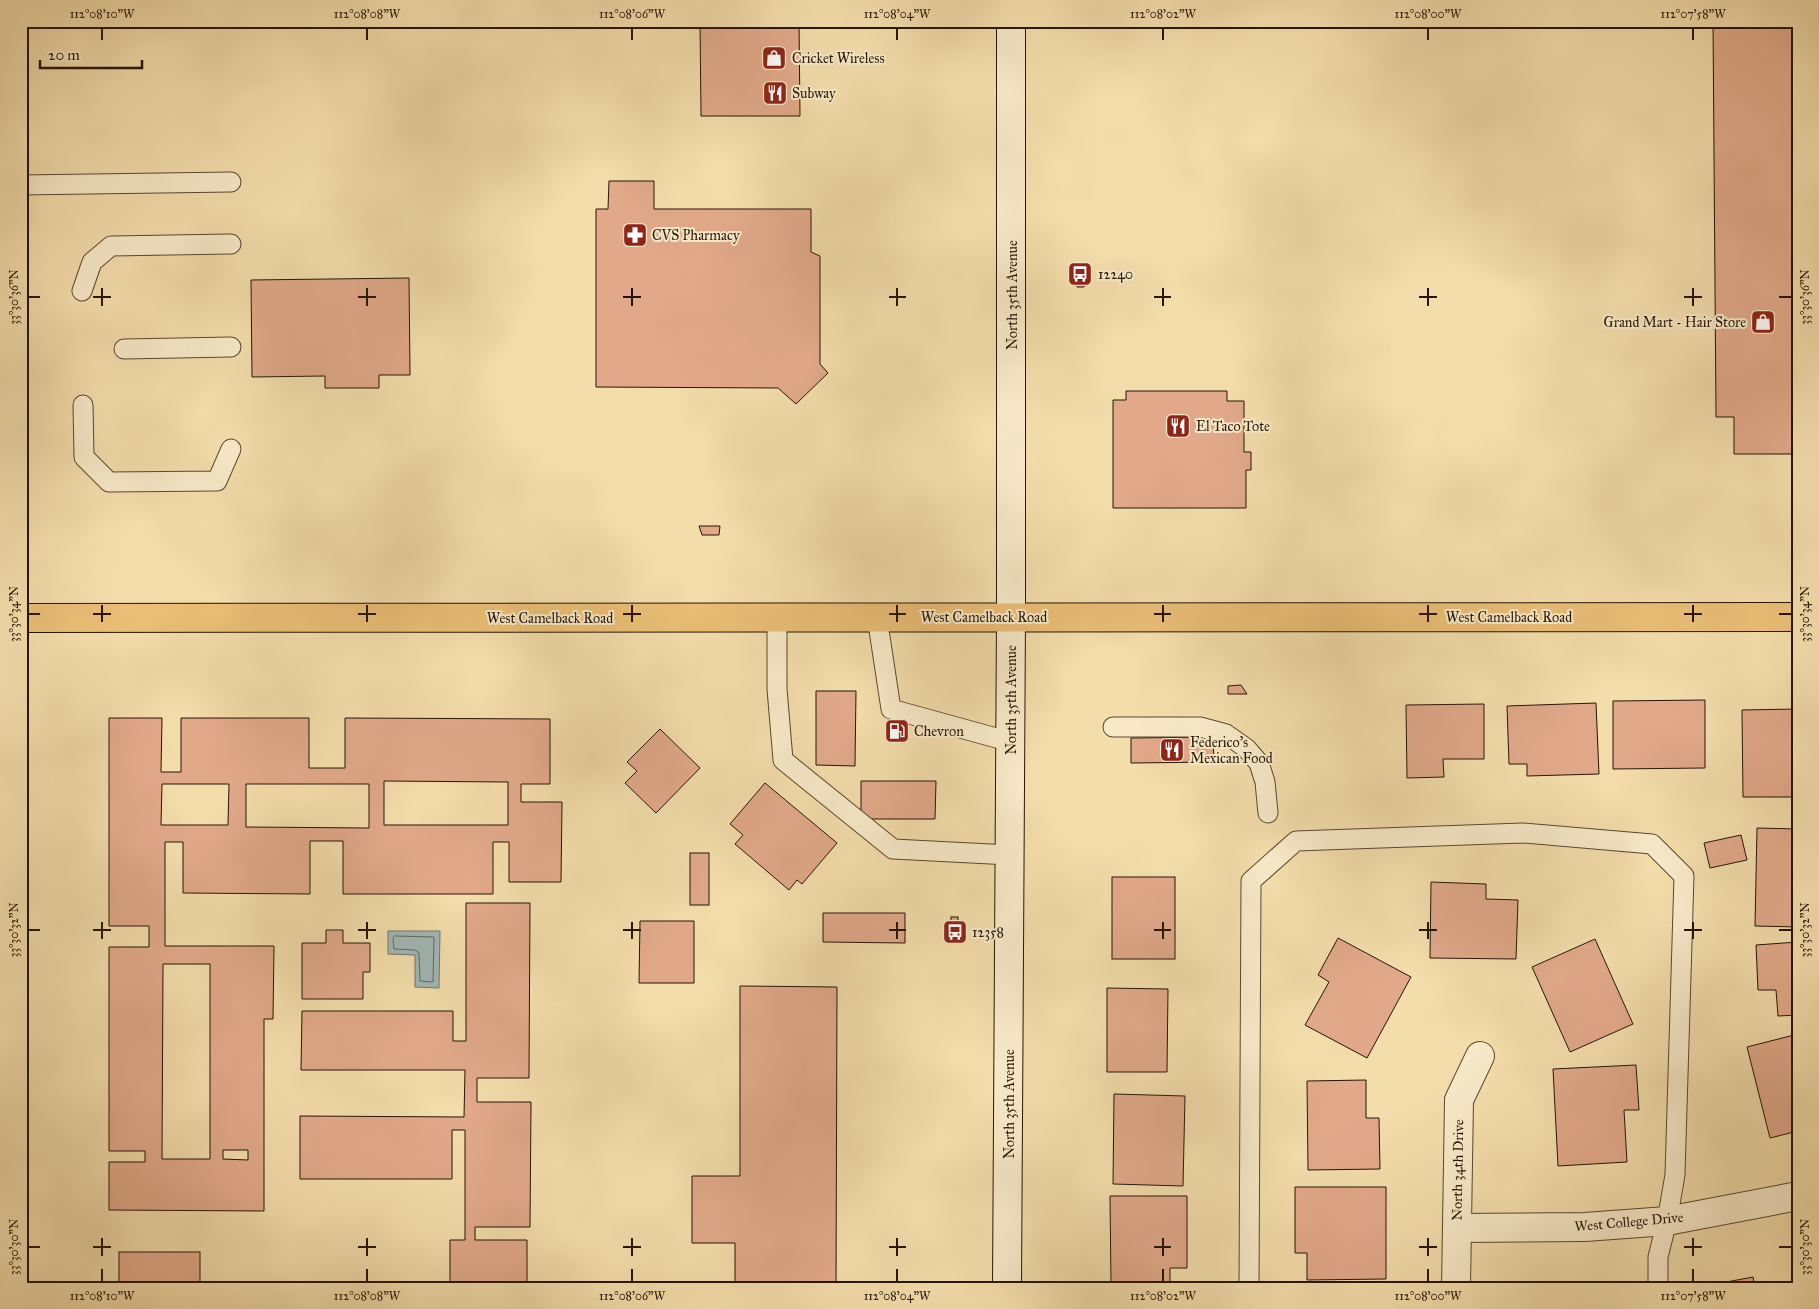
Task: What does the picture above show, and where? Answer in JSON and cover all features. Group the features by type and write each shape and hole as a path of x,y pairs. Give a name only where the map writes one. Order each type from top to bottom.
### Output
{"main road":[{"name":"North 35th Avenue","path":"1008,1288 1011,742 1011,21"},
{"name":"West Camelback Road","path":"21,618 1798,617"},
{"name":"North 34th Drive","path":"1456,1288 1459,1100 1480,1056"},
{"name":"West College Drive","path":"1457,1228 1585,1227 1667,1221 1798,1196"}],"lane":[{"path":"21,185 231,182"},
{"path":"82,291 92,262 111,246 231,244"},
{"path":"124,349 231,347"},
{"path":"83,405 84,457 109,482 217,481 231,449"},
{"path":"777,617 777,689 783,760 893,849 1010,855"},
{"path":"877,617 891,709 1011,742"},
{"path":"1112,727 1200,727 1226,734 1246,748 1259,763 1265,782 1268,814"},
{"path":"1248,1288 1251,881 1296,841 1523,833 1652,844 1684,876 1675,1175 1667,1221 1658,1257 1658,1288"}],"water":[{"path":"388,931 440,931 439,988 415,987 415,955 388,954"}],"building":[{"path":"700,21 799,21 800,116 701,116"},
{"path":"1713,21 1798,21 1798,454 1734,454 1734,417 1716,417"},
{"name":"CVS Pharmacy","path":"609,181 654,181 654,209 811,209 811,252 820,256 820,364 828,373 796,404 778,388 596,387 596,209 608,209"},
{"path":"1084,268 1084,287 1077,287 1076,269"},
{"path":"409,278 410,375 379,375 379,388 325,388 325,376 252,377 251,280"},
{"name":"El Taco Tote","path":"1126,391 1227,391 1227,401 1244,401 1244,452 1251,452 1251,470 1246,470 1246,508 1113,508 1113,400 1126,400"},
{"path":"699,526 720,526 719,535 702,535"},
{"path":"1241,685 1247,694 1228,694 1228,686"},
{"path":"816,691 856,691 855,766 816,765"},
{"path":"1705,700 1705,768 1613,769 1613,701"},
{"path":"1596,703 1599,774 1527,776 1527,764 1509,764 1507,706"},
{"path":"1484,704 1484,759 1443,759 1444,777 1407,778 1406,705"},
{"path":"1798,709 1798,797 1743,797 1742,710"},
{"path":"109,718 162,718 161,772 181,772 181,718 309,718 309,768 345,768 345,718 550,719 550,784 521,784 521,802 562,802 561,882 509,882 509,842 493,842 493,894 343,894 343,841 310,841 310,894 183,893 183,842 165,842 165,946 274,946 273,1019 264,1019 264,1211 109,1210 109,1162 145,1162 145,1151 109,1151 109,947 149,947 149,926 109,926","holes":["384,781 508,782 508,825 384,825","162,784 229,784 228,825 161,825","246,784 369,784 369,828 246,827","163,964 210,964 210,1159 162,1159","223,1150 248,1150 248,1160 223,1159"]},
{"path":"660,729 700,768 656,813 625,783 637,771 627,762"},
{"name":"Federico's Mexican Food","path":"1213,737 1214,762 1131,763 1131,738"},
{"path":"861,781 936,781 935,819 861,819"},
{"path":"765,783 837,843 802,884 797,880 789,890 735,844 743,835 730,824"},
{"path":"1757,828 1798,829 1798,927 1755,926"},
{"path":"1741,835 1747,860 1710,868 1704,843"},
{"path":"690,853 709,853 709,905 690,905"},
{"path":"1112,877 1175,877 1175,959 1112,959"},
{"path":"1431,882 1486,884 1486,899 1518,900 1516,959 1430,958"},
{"path":"466,903 530,903 529,1078 477,1078 477,1102 531,1102 530,1227 475,1227 475,1240 527,1240 527,1288 450,1288 450,1240 465,1240 465,1130 452,1130 452,1179 300,1179 300,1116 464,1117 465,1070 301,1070 302,1011 453,1011 453,1041 466,1041"},
{"path":"823,913 905,913 905,943 823,942"},
{"path":"951,917 958,917 958,937 951,937"},
{"path":"640,921 694,921 694,983 639,983"},
{"path":"326,930 343,930 343,943 370,943 370,972 363,972 363,999 302,999 302,943 326,943"},
{"path":"1338,938 1411,977 1367,1058 1305,1025 1329,982 1318,975"},
{"path":"1595,939 1633,1024 1570,1052 1532,967"},
{"path":"1798,942 1798,1015 1778,1016 1776,990 1758,990 1756,945"},
{"path":"740,986 837,987 836,1288 735,1288 735,1243 692,1243 692,1176 740,1176"},
{"path":"1107,988 1168,989 1167,1072 1107,1072"},
{"path":"1798,1034 1798,1131 1770,1138 1747,1047"},
{"path":"1636,1065 1639,1110 1624,1110 1627,1162 1558,1166 1553,1069"},
{"path":"1366,1080 1366,1118 1379,1118 1380,1169 1308,1170 1307,1081"},
{"path":"1114,1094 1185,1096 1183,1186 1113,1184"},
{"path":"1295,1187 1386,1187 1386,1279 1307,1280 1307,1253 1295,1253"},
{"path":"1110,1196 1187,1196 1187,1268 1170,1268 1170,1284 1111,1284"},
{"path":"119,1252 200,1252 200,1288 119,1288"},
{"path":"1753,1277 1755,1288 1694,1288"}],"place":[{"name":"Cricket Wireless","path":"774,58"},
{"name":"Subway","path":"775,93"},
{"name":"CVS Pharmacy","path":"635,235"},
{"name":"12240","path":"1080,274"},
{"name":"Grand Mart - Hair Store","path":"1763,322"},
{"name":"El Taco Tote","path":"1178,426"},
{"name":"Chevron","path":"897,731"},
{"name":"Federico's Mexican Food","path":"1172,750"},
{"name":"12358","path":"955,932"}]}
